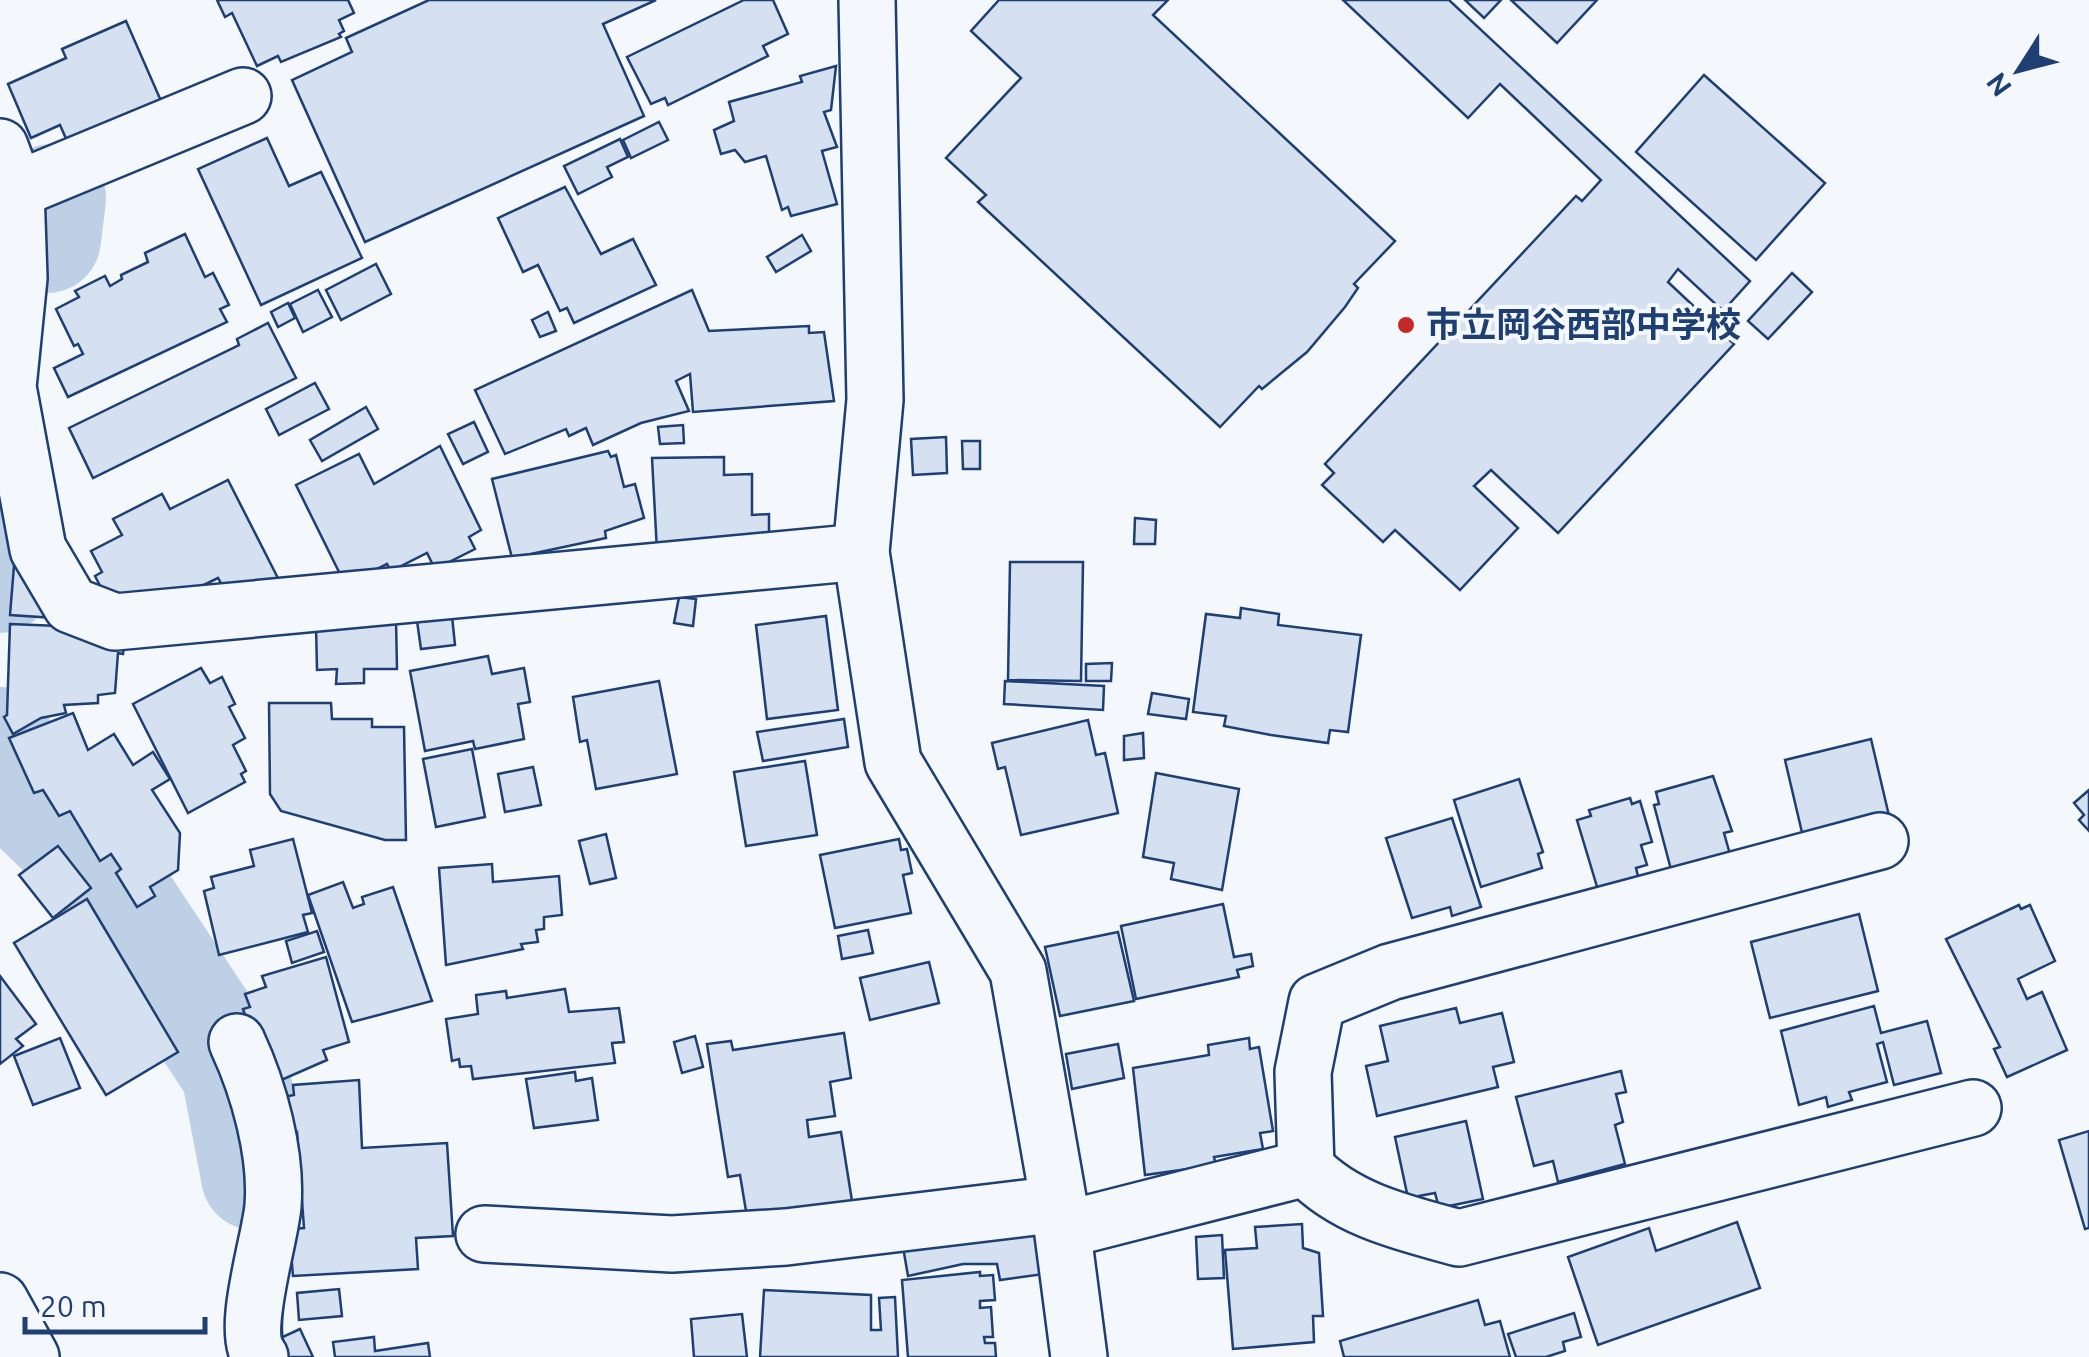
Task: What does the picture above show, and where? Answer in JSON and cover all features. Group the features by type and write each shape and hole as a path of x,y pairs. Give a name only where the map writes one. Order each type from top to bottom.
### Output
{"street":[{"path":"867,0 875,400 861,552 893,762 1018,971 1061,1217 1079,1357"},
{"path":"243,96 8,168 18,278 8,387 38,549 72,605 115,622 861,552"},
{"path":"1880,841 1390,972 1317,1002 1303,1072 1306,1168 1326,1189 1382,1216 1459,1238 1973,1108"},
{"path":"237,1042 249,1068 265,1133 273,1204 254,1318 254,1349 260,1357"},
{"path":"484,1234 672,1244 1061,1217 1306,1168"},
{"path":"0,1300 31,1357"}],"building":[{"path":"217,0 348,0 354,13 339,20 344,31 339,34 341,37 281,62 278,56 257,66 232,13 225,17"},
{"path":"429,0 656,0 603,24 644,116 365,242 292,80 352,52 346,38"},
{"path":"744,0 773,0 788,34 763,46 768,56 668,105 665,98 651,104 627,57"},
{"path":"999,0 1168,0 1153,15 1395,241 1354,284 1358,288 1345,307 1307,352 1262,389 1259,386 1220,427 978,202 986,195 946,158 1021,78 971,31"},
{"path":"1343,0 1449,0 1750,281 1723,311 1678,269 1668,282 1734,344 1558,533 1491,470 1474,486 1518,528 1460,590 1395,530 1383,542 1322,485 1334,473 1325,464 1576,196 1582,201 1601,180 1500,84 1468,118"},
{"path":"1465,0 1501,0 1484,18"},
{"path":"1511,0 1597,0 1557,43"},
{"path":"126,21 165,110 71,150 60,125 31,138 8,84 66,58 62,49"},
{"path":"836,66 831,110 824,112 837,147 822,151 837,204 791,216 788,207 782,210 766,156 745,162 735,150 721,154 714,130 734,121 729,102 802,82 800,76"},
{"path":"1704,75 1825,183 1756,260 1636,152"},
{"path":"659,122 668,140 631,158 623,140"},
{"path":"267,138 289,186 321,172 362,258 261,305 198,169"},
{"path":"620,139 628,157 607,167 612,177 578,194 564,166"},
{"path":"565,187 601,254 633,239 656,285 574,323 567,308 560,311 538,265 523,272 498,218"},
{"path":"185,234 205,277 213,273 229,305 220,309 227,322 68,397 54,368 83,354 78,344 74,346 56,309 79,297 75,291 105,276 110,286 122,279 121,275 148,262 145,253"},
{"path":"802,235 811,251 776,272 767,257"},
{"path":"376,264 391,294 341,320 326,290"},
{"path":"1792,273 1812,292 1768,339 1748,321"},
{"path":"318,290 332,317 303,332 290,304"},
{"path":"692,290 709,331 809,326 809,333 824,332 834,401 693,412 690,374 676,381 689,411 641,423 593,445 586,428 569,436 566,429 505,454 475,390"},
{"path":"288,303 295,318 278,327 271,312"},
{"path":"548,312 556,331 540,337 532,320"},
{"path":"268,323 296,378 93,478 69,428 239,345 237,339"},
{"path":"315,383 329,409 279,435 266,409"},
{"path":"366,407 378,429 322,461 310,440"},
{"path":"474,422 488,452 463,464 448,434"},
{"path":"683,425 684,443 660,444 658,427"},
{"path":"946,437 947,473 913,475 911,439"},
{"path":"962,441 980,441 980,469 963,469"},
{"path":"440,446 481,530 469,537 475,549 435,569 427,553 391,571 387,564 359,578 355,571 342,578 296,485 359,454 374,484"},
{"path":"608,451 611,457 616,455 624,487 635,484 644,518 605,531 606,538 512,558 492,479"},
{"path":"724,457 724,475 752,474 752,515 769,514 769,551 657,551 652,458"},
{"path":"228,480 284,590 230,599 218,578 154,609 111,607 95,576 102,572 91,551 122,535 113,519 162,494 170,509"},
{"path":"1135,518 1156,520 1155,544 1134,544"},
{"path":"1010,562 1083,562 1081,681 1008,680"},
{"path":"14,566 28,568 56,618 10,615"},
{"path":"679,597 696,599 693,626 674,623"},
{"path":"1241,608 1279,614 1278,625 1361,635 1348,732 1330,730 1328,743 1224,726 1226,716 1193,712 1206,614 1240,618"},
{"path":"452,616 455,645 421,649 417,621"},
{"path":"826,616 838,710 767,719 756,625"},
{"path":"396,620 397,669 364,669 364,683 336,684 337,669 317,670 316,625"},
{"path":"10,624 59,626 124,646 123,654 118,653 115,693 98,695 98,703 64,705 66,713 41,718 13,734 4,717"},
{"path":"488,656 492,674 524,668 530,702 518,704 524,739 475,749 473,741 425,751 410,671"},
{"path":"1112,663 1111,681 1086,681 1086,664"},
{"path":"201,668 210,683 222,677 235,704 229,707 245,738 233,745 246,771 241,774 245,782 188,813 133,704"},
{"path":"659,681 677,774 596,789 587,740 580,742 573,697"},
{"path":"1005,681 1104,686 1103,710 1004,704"},
{"path":"1152,693 1189,699 1186,719 1148,714"},
{"path":"269,703 331,703 332,719 372,719 372,727 404,727 406,840 385,840 281,811 270,794"},
{"path":"73,713 88,750 114,734 133,765 153,752 170,779 152,790 180,833 178,870 150,887 155,896 137,907 116,873 121,869 111,854 100,861 70,811 59,816 43,790 34,793 9,738"},
{"path":"844,719 848,747 763,761 757,732"},
{"path":"1088,720 1096,755 1105,753 1118,813 1021,835 1005,767 998,769 992,743"},
{"path":"1143,733 1144,758 1124,760 1124,736"},
{"path":"1871,739 1890,820 1804,841 1785,760"},
{"path":"472,749 485,817 436,827 423,759"},
{"path":"805,761 817,835 746,846 734,772"},
{"path":"533,767 541,805 505,812 498,774"},
{"path":"1156,773 1239,789 1222,890 1171,879 1174,863 1143,857"},
{"path":"1713,776 1732,831 1724,833 1733,865 1674,881 1654,805 1659,804 1656,792"},
{"path":"1519,779 1543,852 1538,854 1542,868 1481,887 1454,800"},
{"path":"2089,790 2089,831 2079,820 2084,815 2074,803"},
{"path":"1630,798 1632,804 1640,801 1652,842 1641,845 1647,865 1636,868 1641,888 1601,900 1577,820 1591,816 1589,810"},
{"path":"1452,818 1481,907 1452,916 1450,907 1412,918 1386,838"},
{"path":"606,834 616,878 590,884 579,841"},
{"path":"293,839 312,913 303,915 308,932 219,955 204,891 214,888 211,877 254,866 250,850"},
{"path":"899,839 901,850 907,849 912,873 903,875 911,913 835,928 820,855"},
{"path":"58,846 91,888 53,918 19,875"},
{"path":"492,864 493,882 559,876 562,915 544,917 544,929 536,930 538,942 521,944 523,949 446,965 439,868"},
{"path":"343,882 353,908 364,904 362,897 393,887 432,1001 352,1022 308,895"},
{"path":"87,899 178,1052 106,1095 14,943"},
{"path":"1223,904 1234,957 1251,954 1253,966 1237,970 1239,977 1136,999 1121,926"},
{"path":"2019,905 2021,909 2030,905 2055,961 2018,979 2027,999 2042,992 2067,1050 2007,1077 1994,1049 2000,1047 1946,939"},
{"path":"1859,914 1878,991 1770,1018 1751,942"},
{"path":"868,930 873,953 842,959 838,936"},
{"path":"317,931 324,952 292,963 286,941"},
{"path":"1118,932 1134,1001 1060,1016 1045,947"},
{"path":"326,957 349,1042 323,1050 327,1060 279,1081 263,1030 251,1033 243,1009 250,1007 245,994 266,987 262,976"},
{"path":"929,962 939,1003 870,1020 860,978"},
{"path":"0,976 36,1024 16,1039 23,1046 0,1064"},
{"path":"565,989 569,1012 619,1008 624,1042 612,1043 615,1063 473,1079 471,1066 460,1067 459,1059 452,1061 446,1019 478,1014 476,995 506,991 507,998"},
{"path":"1874,1006 1881,1033 1927,1021 1941,1073 1894,1085 1883,1042 1877,1044 1887,1082 1849,1092 1852,1100 1828,1107 1826,1097 1799,1105 1781,1031"},
{"path":"1456,1008 1460,1023 1502,1013 1514,1062 1493,1067 1498,1087 1377,1116 1366,1066 1388,1061 1380,1026"},
{"path":"844,1033 851,1078 830,1082 835,1116 807,1120 809,1137 841,1132 852,1201 747,1217 740,1175 728,1177 707,1044 731,1041 733,1050"},
{"path":"695,1036 703,1067 682,1073 674,1042"},
{"path":"60,1038 80,1088 33,1105 14,1056"},
{"path":"1249,1038 1250,1049 1259,1047 1273,1131 1260,1133 1263,1149 1214,1157 1216,1165 1145,1175 1133,1068 1209,1055 1208,1045"},
{"path":"1118,1044 1124,1078 1072,1089 1066,1054"},
{"path":"1621,1071 1626,1092 1616,1094 1623,1122 1615,1125 1625,1164 1558,1182 1553,1161 1534,1166 1516,1097"},
{"path":"575,1072 576,1081 592,1078 598,1120 534,1128 526,1079"},
{"path":"359,1080 362,1148 447,1143 453,1236 416,1238 418,1269 293,1276 289,1229 304,1228 297,1132 290,1133 288,1096 294,1095 293,1085"},
{"path":"1466,1121 1483,1199 1439,1208 1435,1193 1408,1198 1395,1137"},
{"path":"2089,1131 2089,1228 2085,1229 2059,1140"},
{"path":"1737,1222 1760,1288 1598,1345 1568,1257 1649,1228 1656,1251"},
{"path":"1037,1223 1044,1274 1000,1280 997,1264 963,1264 908,1276 902,1241"},
{"path":"1302,1224 1303,1248 1319,1253 1323,1316 1313,1316 1314,1342 1233,1349 1225,1250 1257,1248 1255,1227"},
{"path":"1222,1235 1224,1278 1198,1279 1196,1237"},
{"path":"980,1272 980,1276 993,1275 995,1300 980,1301 980,1308 991,1307 993,1337 984,1337 985,1343 995,1343 996,1357 908,1357 902,1280"},
{"path":"339,1289 342,1316 299,1320 297,1293"},
{"path":"764,1290 871,1295 871,1330 881,1330 879,1298 895,1297 898,1357 760,1357"},
{"path":"1478,1300 1485,1325 1500,1321 1510,1357 1344,1357 1340,1341"},
{"path":"1574,1313 1581,1337 1563,1342 1565,1351 1546,1357 1516,1357 1508,1334"},
{"path":"742,1314 747,1357 694,1357 691,1319"},
{"path":"300,1329 313,1357 285,1357 276,1340"},
{"path":"374,1337 375,1351 428,1343 430,1357 335,1357 333,1342"}],"waterway":[{"path":"47,239 52,198"},
{"path":"0,579 3,501"},
{"path":"0,741 20,792 106,876 235,1071 255,1176"}],"place":[{"name":"市立岡谷西部中学校","path":"1406,325"}]}
